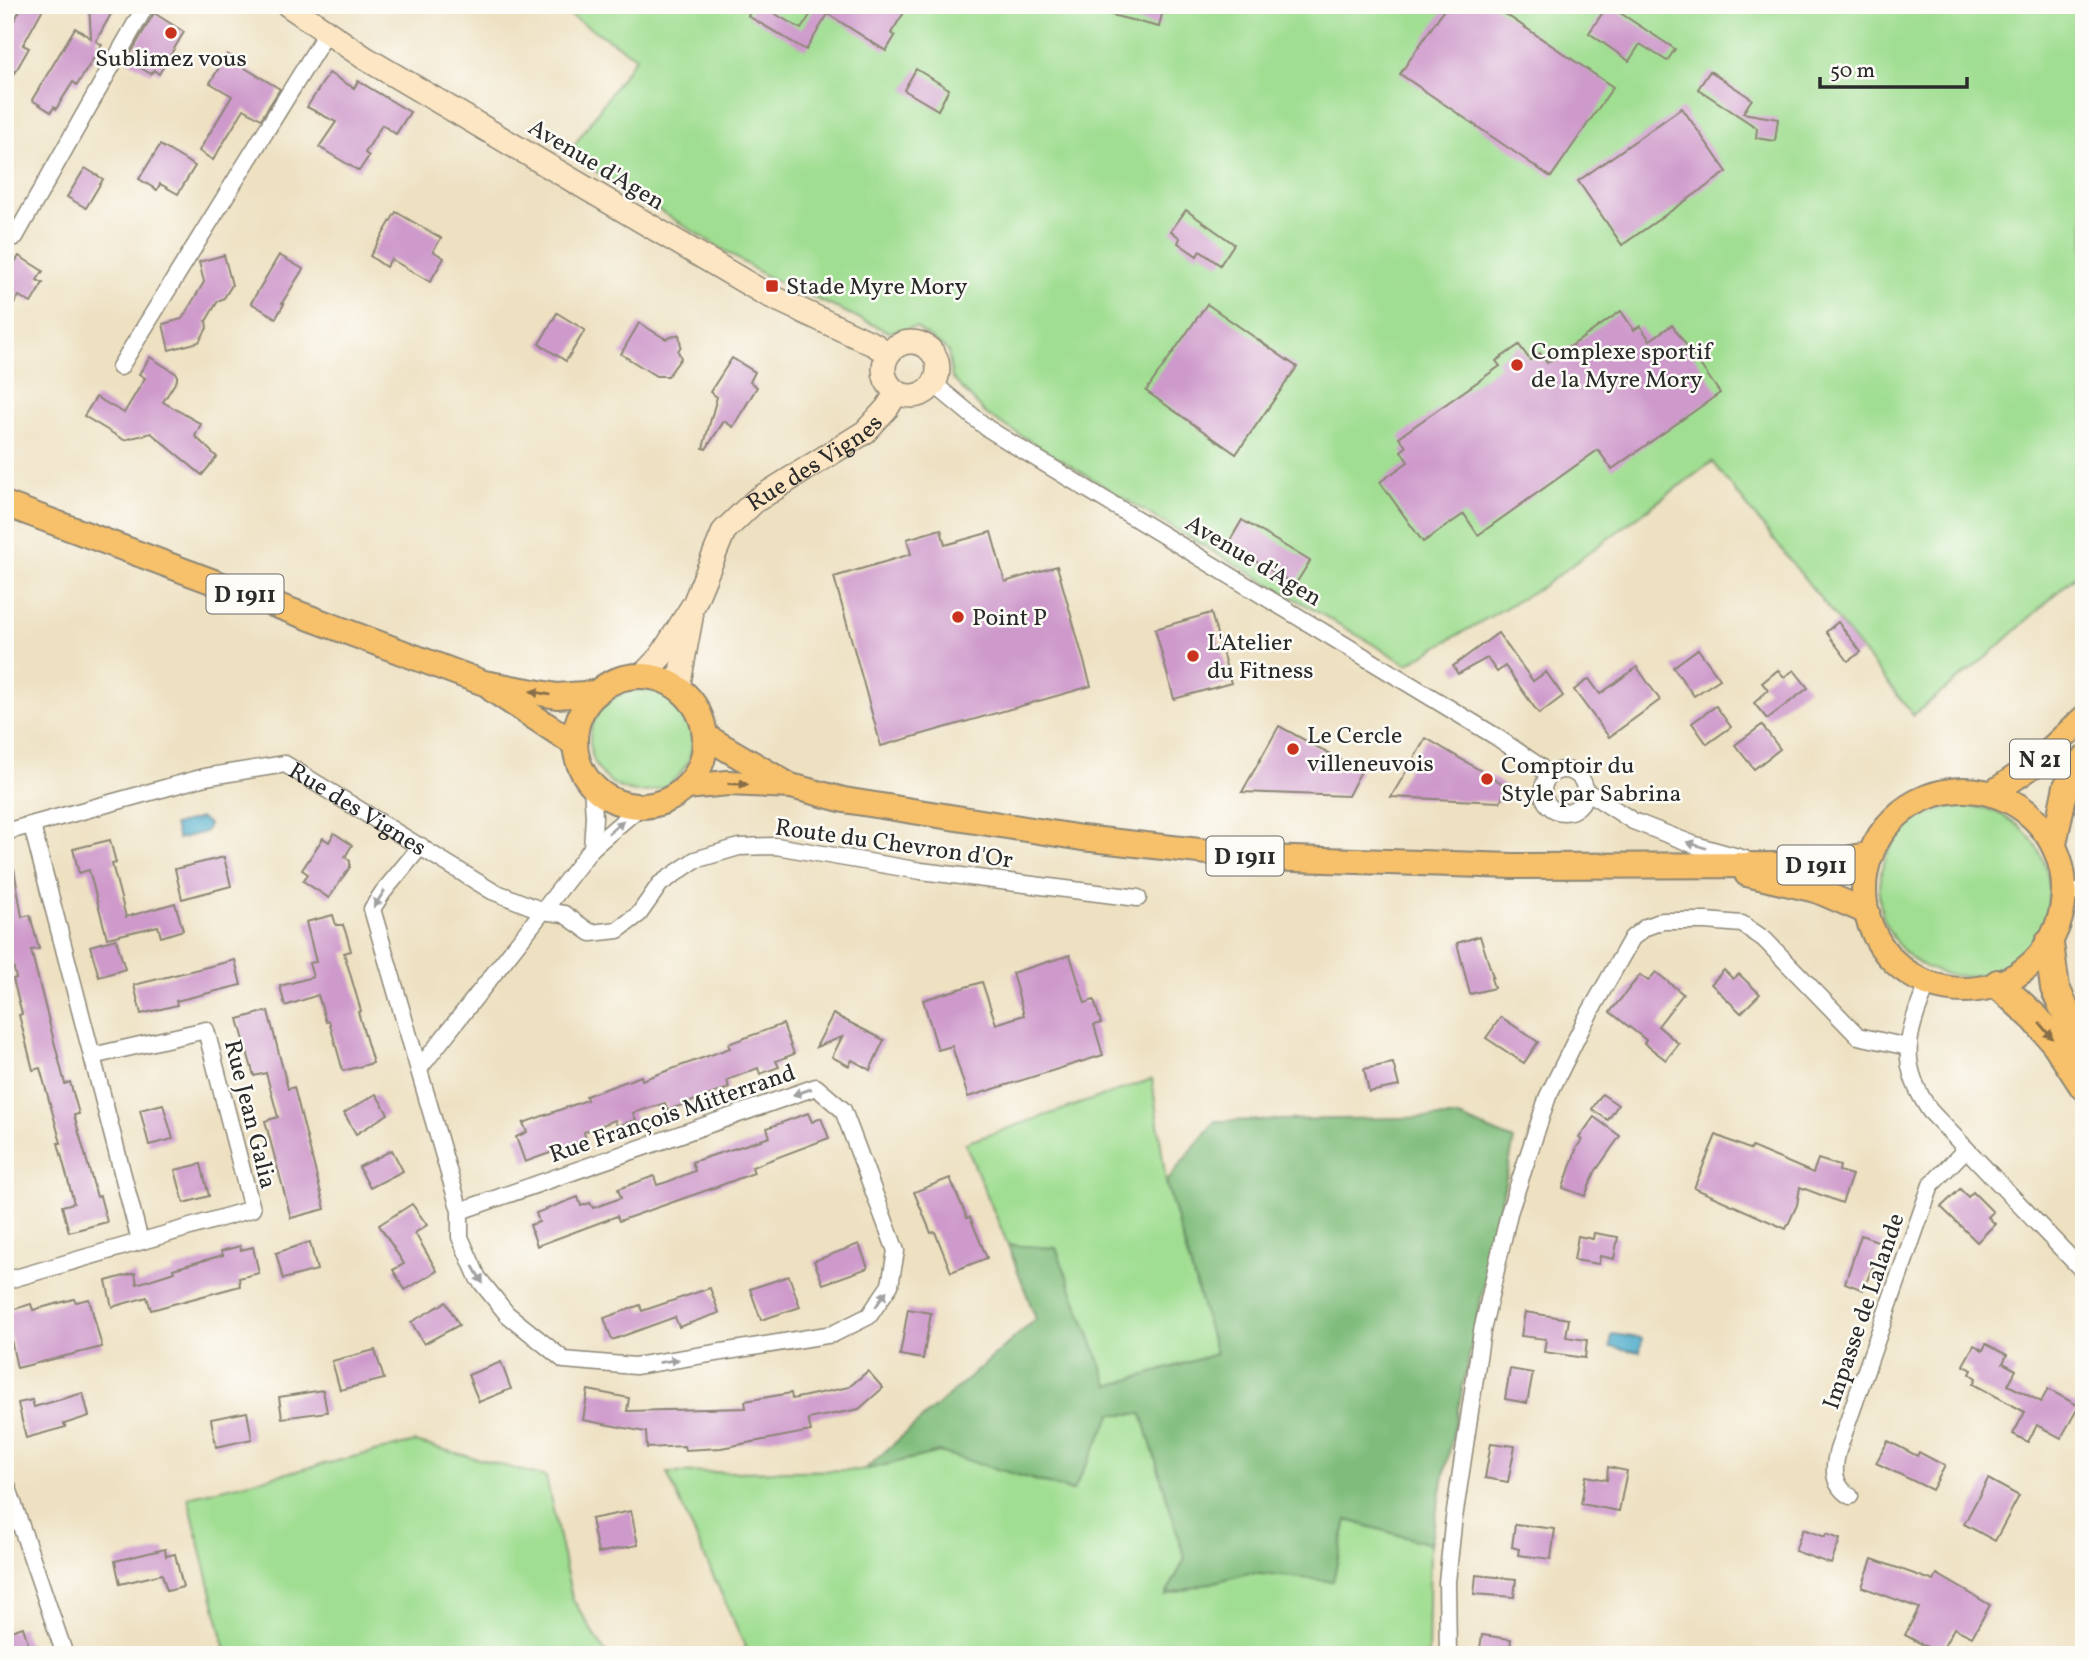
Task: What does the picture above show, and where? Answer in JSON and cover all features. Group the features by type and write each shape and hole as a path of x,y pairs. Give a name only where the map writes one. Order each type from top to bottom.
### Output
{"highway":[{"path":"2049,944 2055,988 2084,1052"},
{"path":"1998,984 2056,1043 2084,1086"}],"main road":[{"name":"Avenue d'Agen","path":"288,5 377,65 764,293 875,345 888,354"},
{"path":"902,343 920,343 928,347 937,360 937,377 934,384 921,394 913,396 897,392 890,387 884,371 888,354 902,343"},
{"name":"Rue des Vignes","path":"642,676 661,656 694,604 724,531 755,501 865,432 887,408 897,392"},
{"name":"D 1911","path":"5,504 484,683 557,696 597,693"},
{"name":"Rue des Vignes","path":"678,688 694,604"},
{"path":"642,676 661,679 678,688 692,701 701,718 705,736 704,755 697,772 686,787 657,804 623,804 607,797 593,785 578,759 575,744 577,725 584,708 610,683 626,678 642,676"},
{"name":"D 1911","path":"484,683 575,744"},
{"name":"N 21","path":"1991,794 2035,764 2084,718"},
{"name":"D 1911","path":"705,736 791,786"},
{"name":"N 21","path":"2054,844 2066,786 2084,759"},
{"name":"D 1911","path":"686,787 728,783 791,786 844,800 1082,838 1262,858 1514,866 1820,865 1871,855"},
{"path":"1960,790 1991,794 2016,804 2038,822 2054,844 2074,892 2049,944 2027,968 1998,984 1963,990 1928,984 1891,959 1872,929 1867,912 1865,883 1871,855 1884,831 1902,812 1930,797 1960,790"},
{"name":"D 1911","path":"1705,864 1816,890 1867,912"}],"street":[{"path":"15,237 146,5"},
{"path":"120,367 327,32"},
{"name":"Avenue d'Agen","path":"934,384 987,428 1495,736 1549,776"},
{"name":"Rue des Vignes","path":"5,832 205,777 285,764 492,891 543,911"},
{"path":"1562,770 1576,773 1585,784 1586,792 1579,807 1571,812 1552,810 1543,794 1549,776 1562,770"},
{"path":"592,848 593,785"},
{"path":"1586,792 1633,821 1695,845 1761,864"},
{"path":"419,1069 592,848 641,806"},
{"path":"32,826 141,1241"},
{"name":"Rue François Mitterrand","path":"421,846 372,909 460,1211 460,1237 478,1278 507,1314 564,1360 635,1366 833,1334 869,1316 890,1285 896,1251 843,1110 816,1087 460,1211"},
{"name":"Route du Chevron d'Or","path":"543,911 564,914 591,933 618,930 639,914 660,884 695,860 739,847 776,846 921,871 1138,898"},
{"path":"1448,1655 1447,1582 1453,1525 1482,1331 1509,1213 1548,1096 1585,1021 1632,938 1646,927 1662,921 1742,924 1764,939 1858,1036 1908,1047"},
{"path":"1928,984 1913,1019 1908,1047 1909,1068 1917,1092 1930,1111 2084,1272"},
{"name":"Rue Jean Galia","path":"5,1281 252,1209 206,1030 92,1056"},
{"name":"Impasse de Lalande","path":"1850,1496 1841,1490 1835,1479 1838,1450 1930,1185 1966,1149"},
{"path":"5,1479 65,1655"}],"green space":[{"name":"Complexe sportif de la Myre Mory","path":"554,5 2084,5 2084,568 1989,655 1913,715 1712,462 1545,585 1407,664 1151,515 986,414 952,378 948,351 916,327 889,332 764,275 568,154 636,57"},
{"path":"641,690 661,694 677,705 688,721 692,741 688,761 677,777 661,788 641,792 621,788 605,777 594,761 590,741 594,721 605,705 621,694"},
{"path":"1964,806 1996,813 2024,831 2042,859 2049,891 2042,923 2024,951 1996,969 1964,976 1932,969 1904,951 1886,923 1879,891 1886,859 1904,831 1932,813"},
{"path":"1152,1079 1166,1182 1216,1354 1109,1386 1056,1249 1008,1245 965,1143"},
{"path":"1459,1117 1514,1140 1430,1544 1347,1520 1333,1581 1249,1573 1166,1595 1185,1559 1142,1414 1112,1414 1073,1491 939,1452 864,1470 1036,1319 1008,1245 1056,1248 1109,1386 1216,1354 1166,1182 1215,1121"},
{"path":"1112,1413 1143,1414 1185,1559 1167,1595 1249,1572 1332,1581 1347,1520 1430,1544 1428,1655 749,1655 667,1473 864,1470 939,1452 1072,1491"},
{"path":"415,1442 546,1477 572,1598 607,1655 227,1655 188,1497"}],"water":[{"path":"201,818 209,825 205,832 178,839 174,825"},
{"path":"1612,1334 1642,1338 1640,1352 1610,1347"}],"building":[{"path":"23,5 45,5 23,45 29,48 5,90 5,36"},
{"path":"89,5 116,5 96,41 102,45 77,85 73,82 56,109 54,107 51,112 32,100 75,28 91,38"},
{"path":"754,5 760,5 801,29 816,6 814,5 896,5 905,11 891,33 895,36 886,51 828,14 806,50 748,16"},
{"path":"1097,5 1164,5 1159,27 1096,11"},
{"path":"1447,5 1492,5 1613,87 1551,177 1400,74"},
{"path":"1608,5 1675,49 1667,61 1640,44 1629,61 1589,33"},
{"path":"154,13 184,32 159,74 154,70 151,74 127,60"},
{"path":"227,54 280,89 261,119 244,109 213,160 199,151 232,96 210,83"},
{"path":"916,69 949,89 938,110 904,90"},
{"path":"1710,71 1752,99 1743,113 1778,119 1775,141 1756,138 1757,128 1698,89"},
{"path":"329,73 354,88 358,81 410,112 396,134 382,125 365,153 369,156 359,171 319,147 336,122 307,107"},
{"path":"1682,108 1727,172 1622,245 1578,181"},
{"path":"160,145 195,166 178,194 160,184 157,190 139,179"},
{"path":"85,168 103,179 86,208 67,197"},
{"path":"1186,210 1234,244 1220,265 1200,251 1197,256 1178,243 1180,238 1171,231"},
{"path":"396,212 441,238 433,251 444,258 430,282 391,259 386,267 370,256"},
{"path":"224,255 232,285 206,321 207,328 199,342 169,350 163,324 182,319 204,282 199,262"},
{"path":"279,255 303,269 276,318 251,303"},
{"path":"19,256 43,271 37,280 43,283 31,303 19,296 5,318 5,277"},
{"path":"1207,304 1297,367 1236,454 1146,391"},
{"path":"1621,311 1634,330 1640,326 1650,340 1672,325 1720,393 1612,469 1598,450 1478,535 1464,514 1423,542 1380,482 1408,462 1401,451 1406,447 1399,437 1500,366 1496,361 1519,345 1530,360 1540,353 1547,363"},
{"path":"557,313 585,330 566,361 539,344"},
{"path":"639,323 666,339 679,334 681,346 678,351 681,358 668,376 656,376 621,354"},
{"path":"150,357 177,374 177,380 163,402 201,424 195,436 217,457 202,475 151,433 124,440 84,416 96,397 124,413 145,378 139,374"},
{"path":"732,358 755,372 750,382 757,387 733,427 724,421 706,449 703,448 717,397 710,392"},
{"path":"1242,520 1310,561 1295,585 1228,544"},
{"name":"Point P","path":"941,529 945,545 991,532 1005,582 1057,566 1091,686 881,746 834,577 911,554 907,539"},
{"name":"L'Atelier du Fitness","path":"1211,613 1231,683 1174,699 1155,629"},
{"path":"1838,622 1861,652 1848,661 1826,632"},
{"path":"1498,633 1533,681 1546,672 1563,696 1539,714 1505,666 1497,672 1487,658 1458,674 1453,666"},
{"path":"1698,649 1720,679 1694,696 1673,667"},
{"path":"1637,667 1660,700 1609,737 1574,690 1589,679 1600,694"},
{"path":"1778,670 1784,677 1794,670 1808,688 1767,719 1754,703 1768,690 1762,683"},
{"path":"1716,706 1731,727 1707,744 1692,723"},
{"path":"1762,725 1780,749 1754,769 1735,745"},
{"name":"Le Cercle villeneuvois","path":"1279,726 1361,771 1348,796 1242,792"},
{"path":"1426,738 1508,787 1500,802 1391,797"},
{"path":"334,833 352,845 345,857 350,861 350,867 329,898 303,881 308,874 302,870 323,838 329,842"},
{"path":"110,840 116,863 112,864 126,917 175,903 183,930 161,937 158,926 107,938 89,870 79,873 73,849"},
{"path":"224,857 231,886 182,899 175,869"},
{"path":"14,869 22,917 30,915 39,949 31,950 65,1084 70,1082 79,1114 74,1115 97,1197 100,1196 107,1222 69,1232 62,1206 74,1203 40,1068 33,1070 19,1015 22,1014 13,979 16,978 5,932 5,870"},
{"path":"333,915 336,925 343,925 347,936 351,951 344,953 373,1063 343,1071 329,1021 326,1022 318,995 285,1006 280,986 313,977 309,963 316,962 306,922"},
{"path":"1480,936 1494,988 1470,994 1457,943"},
{"path":"116,939 125,969 99,977 90,946"},
{"path":"1070,955 1085,1003 1094,1000 1101,1023 1094,1025 1103,1055 968,1097 952,1046 938,1050 923,1000 982,982 996,1024 1024,1015 1012,973"},
{"path":"235,960 241,985 176,1001 177,1005 141,1014 134,985"},
{"path":"1724,970 1733,979 1739,974 1760,994 1741,1013 1711,984"},
{"path":"1656,972 1683,994 1658,1026 1679,1044 1666,1060 1644,1043 1646,1040 1610,1012 1640,975 1648,981"},
{"path":"268,1011 288,1089 294,1087 325,1209 291,1218 265,1121 278,1117 266,1073 254,1076 238,1019"},
{"path":"833,1014 884,1040 870,1070 852,1060 849,1066 832,1057 842,1037 816,1047"},
{"path":"1501,1017 1538,1042 1524,1063 1486,1038"},
{"path":"783,1024 794,1054 776,1061 779,1067 760,1074 758,1068 727,1080 729,1088 668,1110 665,1103 633,1113 636,1120 617,1126 615,1120 584,1132 586,1140 525,1162 516,1137 527,1132 523,1123 587,1100 586,1096 641,1076 642,1080 730,1048 728,1044"},
{"path":"1393,1063 1399,1086 1369,1092 1364,1069"},
{"path":"376,1094 388,1114 356,1134 344,1113"},
{"path":"1602,1094 1618,1105 1608,1120 1592,1109"},
{"path":"163,1104 173,1139 149,1145 140,1110"},
{"path":"808,1113 812,1122 821,1118 829,1138 752,1167 754,1173 619,1221 617,1216 537,1246 530,1225 539,1222 536,1213 578,1197 581,1206 590,1203 593,1208 621,1198 618,1189 654,1176 657,1185 667,1182 695,1171 692,1162 770,1137 767,1128"},
{"path":"1594,1117 1620,1136 1595,1172 1585,1196 1563,1188 1582,1140 1579,1138"},
{"path":"1716,1135 1813,1173 1818,1159 1840,1166 1839,1171 1852,1175 1842,1203 1800,1187 1797,1205 1786,1229 1694,1188"},
{"path":"392,1150 403,1171 370,1188 359,1167"},
{"path":"201,1164 209,1196 184,1203 175,1170"},
{"path":"950,1178 987,1258 951,1272 935,1232 931,1233 914,1192"},
{"path":"1960,1189 1968,1197 1973,1192 1993,1212 1988,1217 1995,1224 1977,1242 1941,1207"},
{"path":"412,1204 427,1225 415,1233 437,1271 405,1290 393,1270 404,1264 379,1225"},
{"path":"1594,1233 1618,1237 1614,1259 1600,1256 1599,1264 1574,1260 1578,1236 1593,1239"},
{"path":"1861,1235 1883,1243 1863,1290 1845,1283"},
{"path":"310,1242 317,1270 283,1279 276,1253"},
{"path":"859,1244 868,1268 823,1284 814,1261"},
{"path":"240,1246 241,1250 253,1247 259,1273 239,1278 240,1286 151,1310 147,1297 112,1307 106,1281 135,1273 137,1284 174,1272 173,1269 223,1255 221,1251"},
{"path":"789,1276 800,1307 761,1320 750,1289"},
{"path":"710,1288 719,1313 679,1327 675,1317 612,1340 604,1318 640,1305 642,1311"},
{"path":"74,1299 76,1302 89,1299 102,1347 17,1368 5,1312 31,1304 33,1310"},
{"path":"446,1302 459,1325 424,1344 411,1322"},
{"path":"908,1309 931,1313 923,1359 900,1355"},
{"path":"1525,1312 1569,1319 1566,1337 1587,1340 1585,1358 1544,1352 1546,1339 1521,1336"},
{"path":"1986,1344 2007,1355 2003,1363 2016,1370 2008,1385 2041,1402 2048,1389 2079,1406 2061,1438 2037,1425 2028,1442 2013,1434 2025,1412 1973,1384 1976,1378 1970,1374 1972,1370 1963,1365 1974,1345 1983,1350"},
{"path":"375,1350 384,1379 340,1390 332,1361"},
{"path":"501,1362 511,1389 479,1402 468,1375"},
{"path":"1510,1369 1533,1373 1527,1403 1505,1399"},
{"path":"868,1371 883,1388 859,1409 808,1419 811,1431 721,1448 647,1448 646,1432 583,1420 588,1390 629,1398 627,1411 746,1408 745,1401 791,1393 792,1399 849,1387"},
{"path":"323,1390 327,1412 282,1418 279,1397"},
{"path":"83,1393 89,1416 64,1424 66,1427 26,1438 18,1403 32,1400 34,1407"},
{"path":"247,1412 252,1439 216,1447 211,1419"},
{"path":"1888,1441 1917,1456 1919,1452 1945,1466 1932,1490 1876,1463"},
{"path":"1491,1443 1515,1446 1508,1482 1485,1478"},
{"path":"1608,1467 1627,1471 1619,1511 1581,1504 1586,1476 1607,1480"},
{"path":"1988,1479 2019,1496 1995,1541 1964,1524"},
{"path":"631,1511 638,1545 598,1553 591,1519"},
{"path":"1515,1524 1555,1529 1551,1559 1518,1555 1519,1549 1512,1547"},
{"path":"1803,1529 1840,1539 1831,1564 1795,1551"},
{"path":"165,1549 166,1556 175,1554 183,1587 167,1591 162,1574 120,1584 115,1561"},
{"path":"1872,1559 1934,1581 1937,1574 1990,1605 1972,1637 1954,1628 1940,1654 1905,1635 1919,1608 1862,1587"},
{"path":"1476,1575 1516,1579 1514,1597 1474,1594"},
{"path":"23,1627 32,1655 5,1655 5,1633"},
{"path":"1482,1635 1511,1639 1509,1655 1479,1655"}],"place":[{"name":"Sublimez vous","path":"171,33"},
{"name":"Stade Myre Mory","path":"772,286"},
{"name":"Complexe sportif de la Myre Mory","path":"1517,365"},
{"name":"Point P","path":"958,617"},
{"name":"L'Atelier du Fitness","path":"1193,656"},
{"name":"Le Cercle villeneuvois","path":"1293,749"},
{"name":"Comptoir du Style par Sabrina","path":"1487,779"}]}
